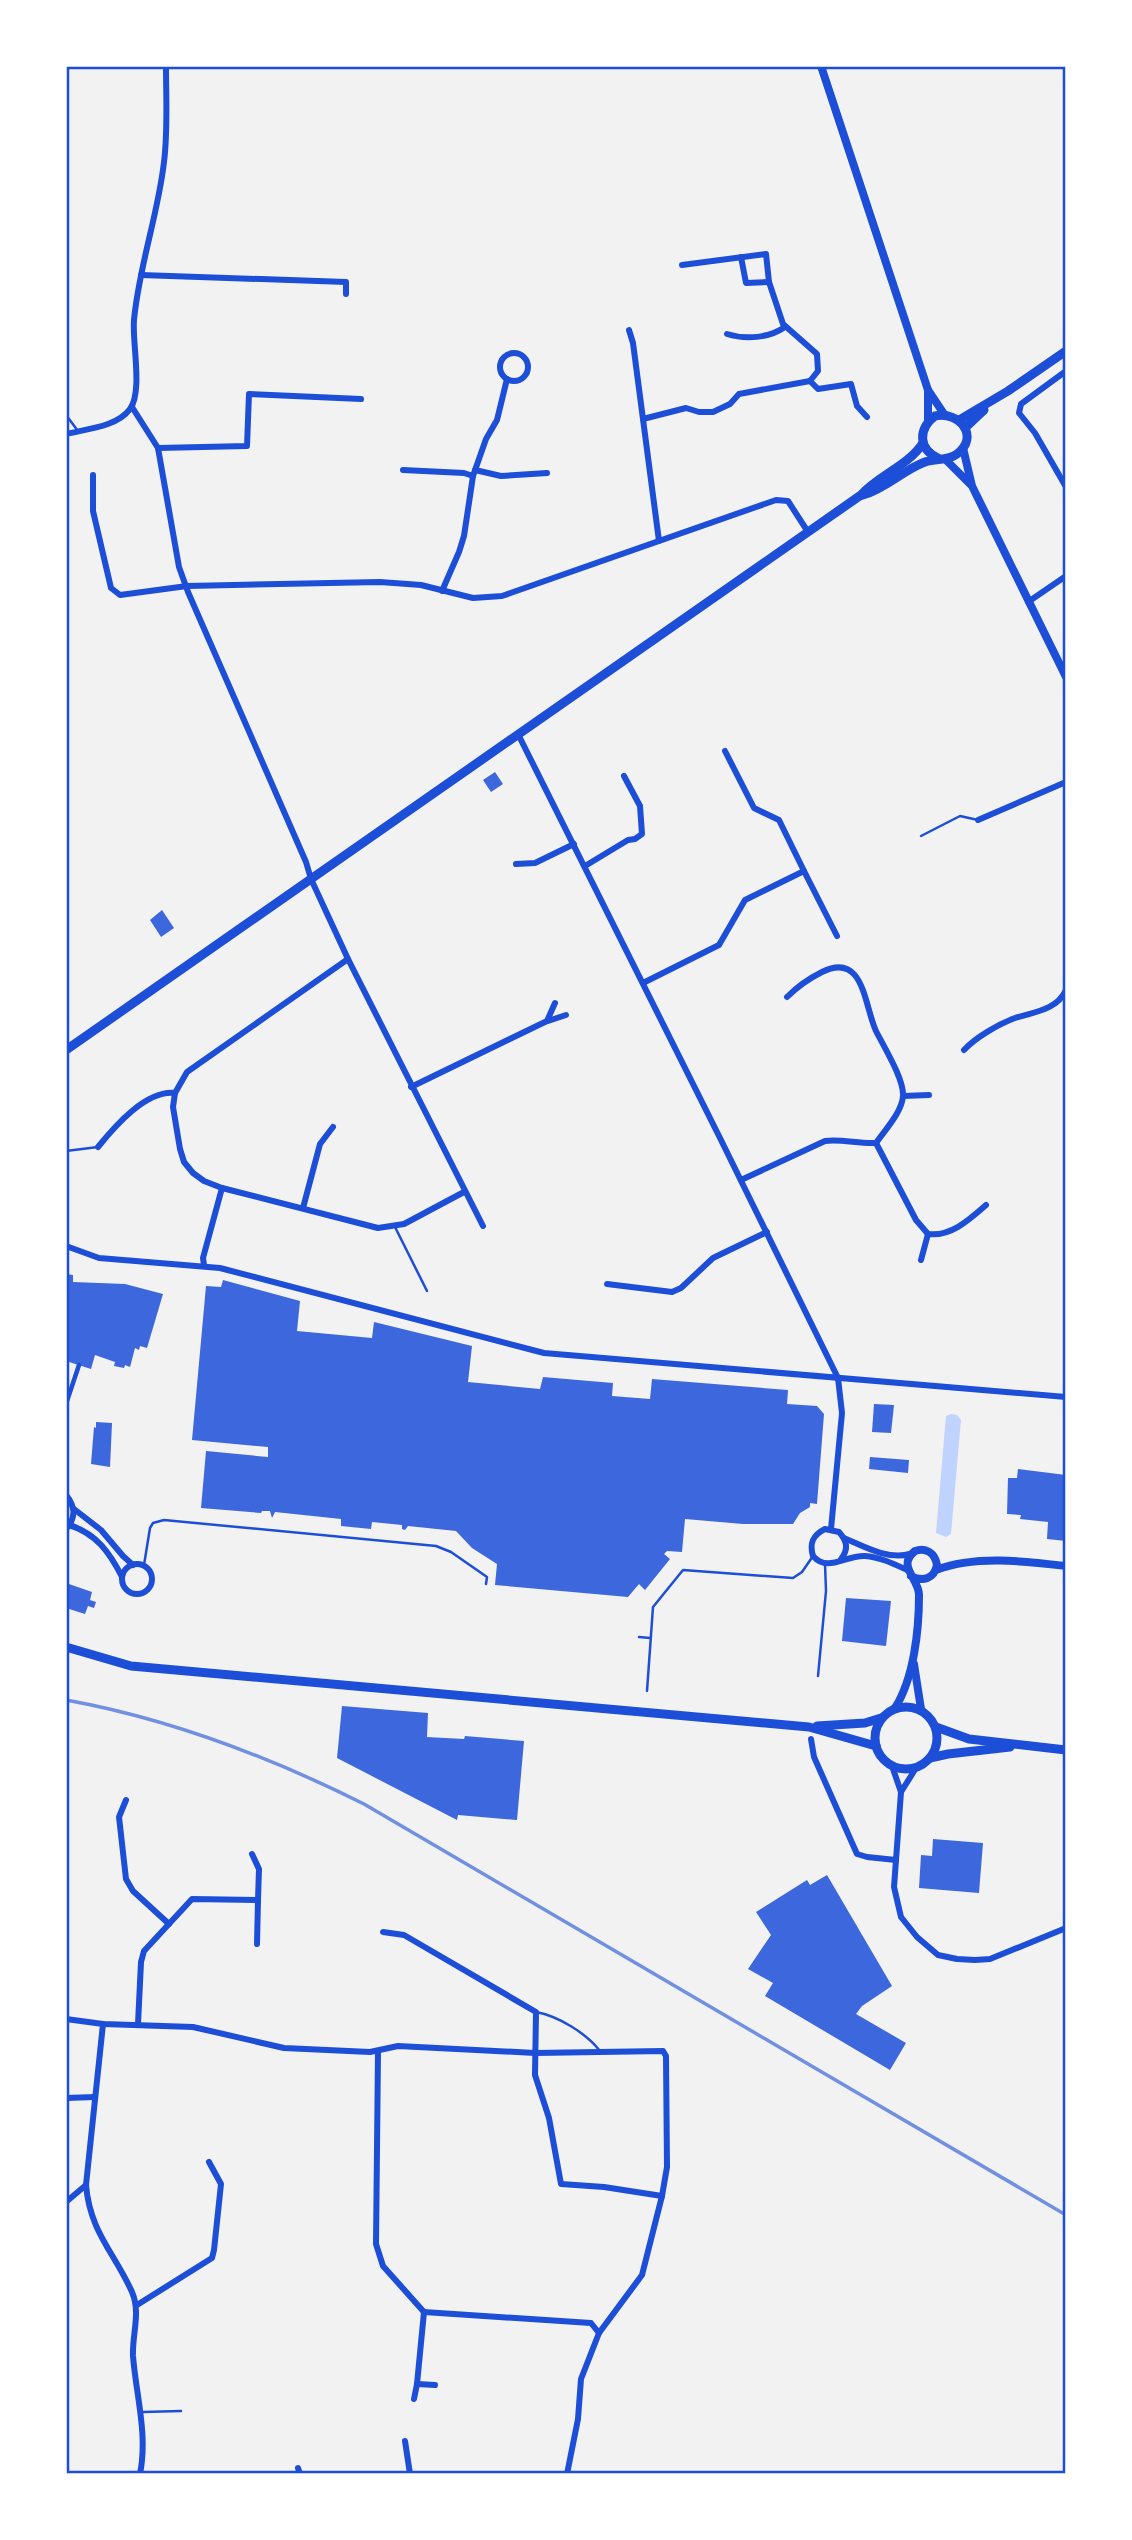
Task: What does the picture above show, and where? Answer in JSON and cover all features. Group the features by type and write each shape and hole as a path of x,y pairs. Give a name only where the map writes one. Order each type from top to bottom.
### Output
{"main road":[{"path":"962,424 1066,351"},
{"path":"861,495 873,492 909,469 959,453 966,434 962,424 944,414 934,416 928,421 922,435 926,449 942,458"},
{"path":"66,1050 861,495 870,485 912,456 923,443"},
{"path":"66,1647 131,1666 809,1727 865,1723 904,1706 921,1709 933,1720 938,1741 930,1758"},
{"path":"881,1718 875,1735 876,1746 879,1754 892,1766 900,1769 916,1768 930,1758 948,1754 1019,1746"},
{"path":"809,1727 876,1746"},
{"path":"936,1727 960,1738 1066,1750"}],"street":[{"path":"66,434 107,424 127,412 135,398 134,323 164,164 167,129 166,66"},
{"path":"821,66 928,390 944,414"},
{"path":"643,419 686,408 713,412 730,404 739,394 810,381 818,371 817,354 783,324 769,282 766,254 682,265"},
{"path":"741,257 746,283 769,282"},
{"path":"141,275 346,282 346,293"},
{"path":"727,334 738,338 773,335 785,327"},
{"path":"629,330 633,343 659,541"},
{"path":"442,591 464,536 474,473 486,439 497,420 507,379 500,369 501,362 509,354 521,354 528,365 524,376 507,379"},
{"path":"1066,372 1021,404 1019,413 1035,433 1066,487"},
{"path":"810,381 818,389 850,384 858,406 867,417"},
{"path":"928,390 928,421"},
{"path":"158,447 247,446 249,394 361,400"},
{"path":"132,407 158,447 179,567 311,879 411,1087 483,1226"},
{"path":"963,447 972,485 1066,677"},
{"path":"942,458 972,485"},
{"path":"403,470 501,476 547,473"},
{"path":"93,475 93,511 111,588 120,595 187,586 380,582 421,585 473,598 502,596 776,500 788,501 808,532"},
{"path":"1028,602 1066,576"},
{"path":"518,734 838,1378 842,1413 831,1529"},
{"path":"725,751 754,808 779,820 837,936"},
{"path":"585,866 628,839 635,839 642,834 640,806 624,776"},
{"path":"978,820 1066,782"},
{"path":"516,864 535,863 574,844"},
{"path":"643,983 719,945 745,901 804,871"},
{"path":"348,959 187,1072 175,1093 175,1118 184,1162 204,1181 222,1188 379,1228 395,1227 464,1192"},
{"path":"788,997 802,982 835,965 846,966 854,972 872,1022 901,1084 903,1096 900,1106 876,1143"},
{"path":"964,1049 1014,1019 1034,1014 1061,1000 1066,990"},
{"path":"547,1021 555,1003"},
{"path":"411,1087 547,1021 566,1015"},
{"path":"98,1147 117,1122 158,1094 175,1093"},
{"path":"903,1096 929,1094"},
{"path":"303,1208 320,1144 333,1127"},
{"path":"741,1180 825,1141 836,1139 863,1144 876,1143"},
{"path":"876,1143 916,1220 928,1234 938,1236 964,1224 986,1205"},
{"path":"204,1265 203,1258 222,1188"},
{"path":"607,1284 672,1292 681,1288 713,1258 766,1232"},
{"path":"920,1260 928,1234"},
{"path":"66,1246 99,1258 204,1265 233,1271 544,1353 1066,1397"},
{"path":"66,1404 79,1365"},
{"path":"66,1495 74,1510 101,1530 122,1556 133,1564 144,1565 150,1571 153,1580 150,1588 143,1593 131,1593 124,1587 115,1563 96,1538 84,1530 68,1527 74,1510"},
{"path":"844,1538 846,1549 841,1559 834,1564 825,1564 813,1556 811,1543 814,1537 831,1529 844,1538 882,1553 894,1556 925,1549 936,1558 953,1564"},
{"path":"895,1708 904,1694 913,1659 919,1591 906,1564 910,1554"},
{"path":"841,1559 866,1556 887,1561 919,1580 953,1564 964,1562 1027,1562 1066,1566"},
{"path":"919,1591 935,1573 936,1558"},
{"path":"122,1577 133,1564"},
{"path":"913,1659 921,1709"},
{"path":"811,1739 814,1757 857,1854 896,1860"},
{"path":"892,1766 901,1792 894,1887 901,1917 917,1937 938,1955 957,1959 990,1959 1066,1928"},
{"path":"901,1792 916,1768"},
{"path":"126,1800 119,1817 126,1879 133,1891 169,1924"},
{"path":"252,1854 259,1869 257,1944"},
{"path":"138,2024 142,1956 192,1899 258,1900"},
{"path":"383,1932 404,1935 536,2012 535,2075 549,2118 561,2184 662,2196"},
{"path":"66,2019 103,2024 193,2027 284,2048 378,2052 398,2046 535,2053 663,2051 666,2056 667,2167 662,2196 642,2275 599,2333 582,2379 578,2419 567,2473"},
{"path":"103,2024 86,2185 93,2224 137,2305 133,2350 145,2445 140,2473"},
{"path":"378,2052 376,2244 383,2266 424,2312 591,2323 599,2333"},
{"path":"66,2098 95,2096"},
{"path":"137,2305 212,2258 221,2184 209,2162"},
{"path":"66,2202 86,2185"},
{"path":"414,2399 424,2312"},
{"path":"417,2384 435,2385"},
{"path":"405,2441 410,2473"}],"lane":[{"path":"66,415 78,431"},
{"path":"921,836 960,816 978,820"},
{"path":"66,1151 98,1147"},
{"path":"395,1227 426,1291"},
{"path":"144,1565 150,1528 153,1523 164,1520 442,1547 487,1577 486,1584"},
{"path":"647,1691 650,1639 656,1601 683,1570 793,1578 802,1572 813,1556"},
{"path":"818,1676 826,1591 825,1564"},
{"path":"639,1637 650,1639"},
{"path":"536,2012 548,2014 592,2040 601,2052"},
{"path":"139,2412 181,2411"}],"water":[{"path":"957,1415 961,1420 951,1534 946,1537 936,1533 946,1416"}],"building":[{"path":"495,772 503,784 491,792 483,780"},
{"path":"162,910 174,928 161,937 150,920"},
{"path":"66,1274 73,1275 73,1282 125,1284 163,1294 147,1348 135,1348 130,1367 114,1366 115,1362 95,1355 91,1369 66,1361"},
{"path":"223,1280 300,1301 297,1331 372,1338 374,1322 472,1346 468,1382 540,1389 543,1377 613,1383 612,1396 650,1399 652,1379 788,1390 787,1404 817,1406 824,1414 817,1504 810,1503 810,1507 800,1513 793,1524 743,1524 685,1519 682,1552 667,1551 664,1554 670,1559 645,1590 639,1584 628,1597 495,1585 497,1564 472,1548 456,1531 408,1526 405,1530 402,1525 372,1522 371,1529 341,1526 341,1519 275,1512 272,1518 270,1511 261,1513 201,1508 206,1451 268,1457 268,1447 192,1440 206,1286 221,1287"},
{"path":"874,1404 894,1405 891,1433 872,1432"},
{"path":"96,1422 112,1423 110,1467 91,1464"},
{"path":"870,1457 909,1460 908,1473 869,1469"},
{"path":"1018,1469 1066,1475 1066,1541 1047,1539 1048,1522 1020,1519 1021,1515 1007,1514 1008,1478 1017,1478"},
{"path":"66,1583 92,1592 90,1600 96,1602 94,1608 88,1606 85,1614 66,1608"},
{"path":"846,1598 891,1601 886,1646 842,1641"},
{"path":"342,1706 428,1713 427,1737 464,1739 465,1736 524,1741 517,1820 458,1815 457,1820 337,1758"},
{"path":"933,1839 983,1843 979,1893 919,1888 921,1855 932,1856"},
{"path":"827,1875 892,1986 862,2006 856,2014 906,2043 890,2070 765,1996 773,1983 748,1969 771,1935 756,1912 807,1880 810,1885"}],"railway":[{"path":"66,1700 182,1729 256,1755 364,1804 1066,2215"}]}
